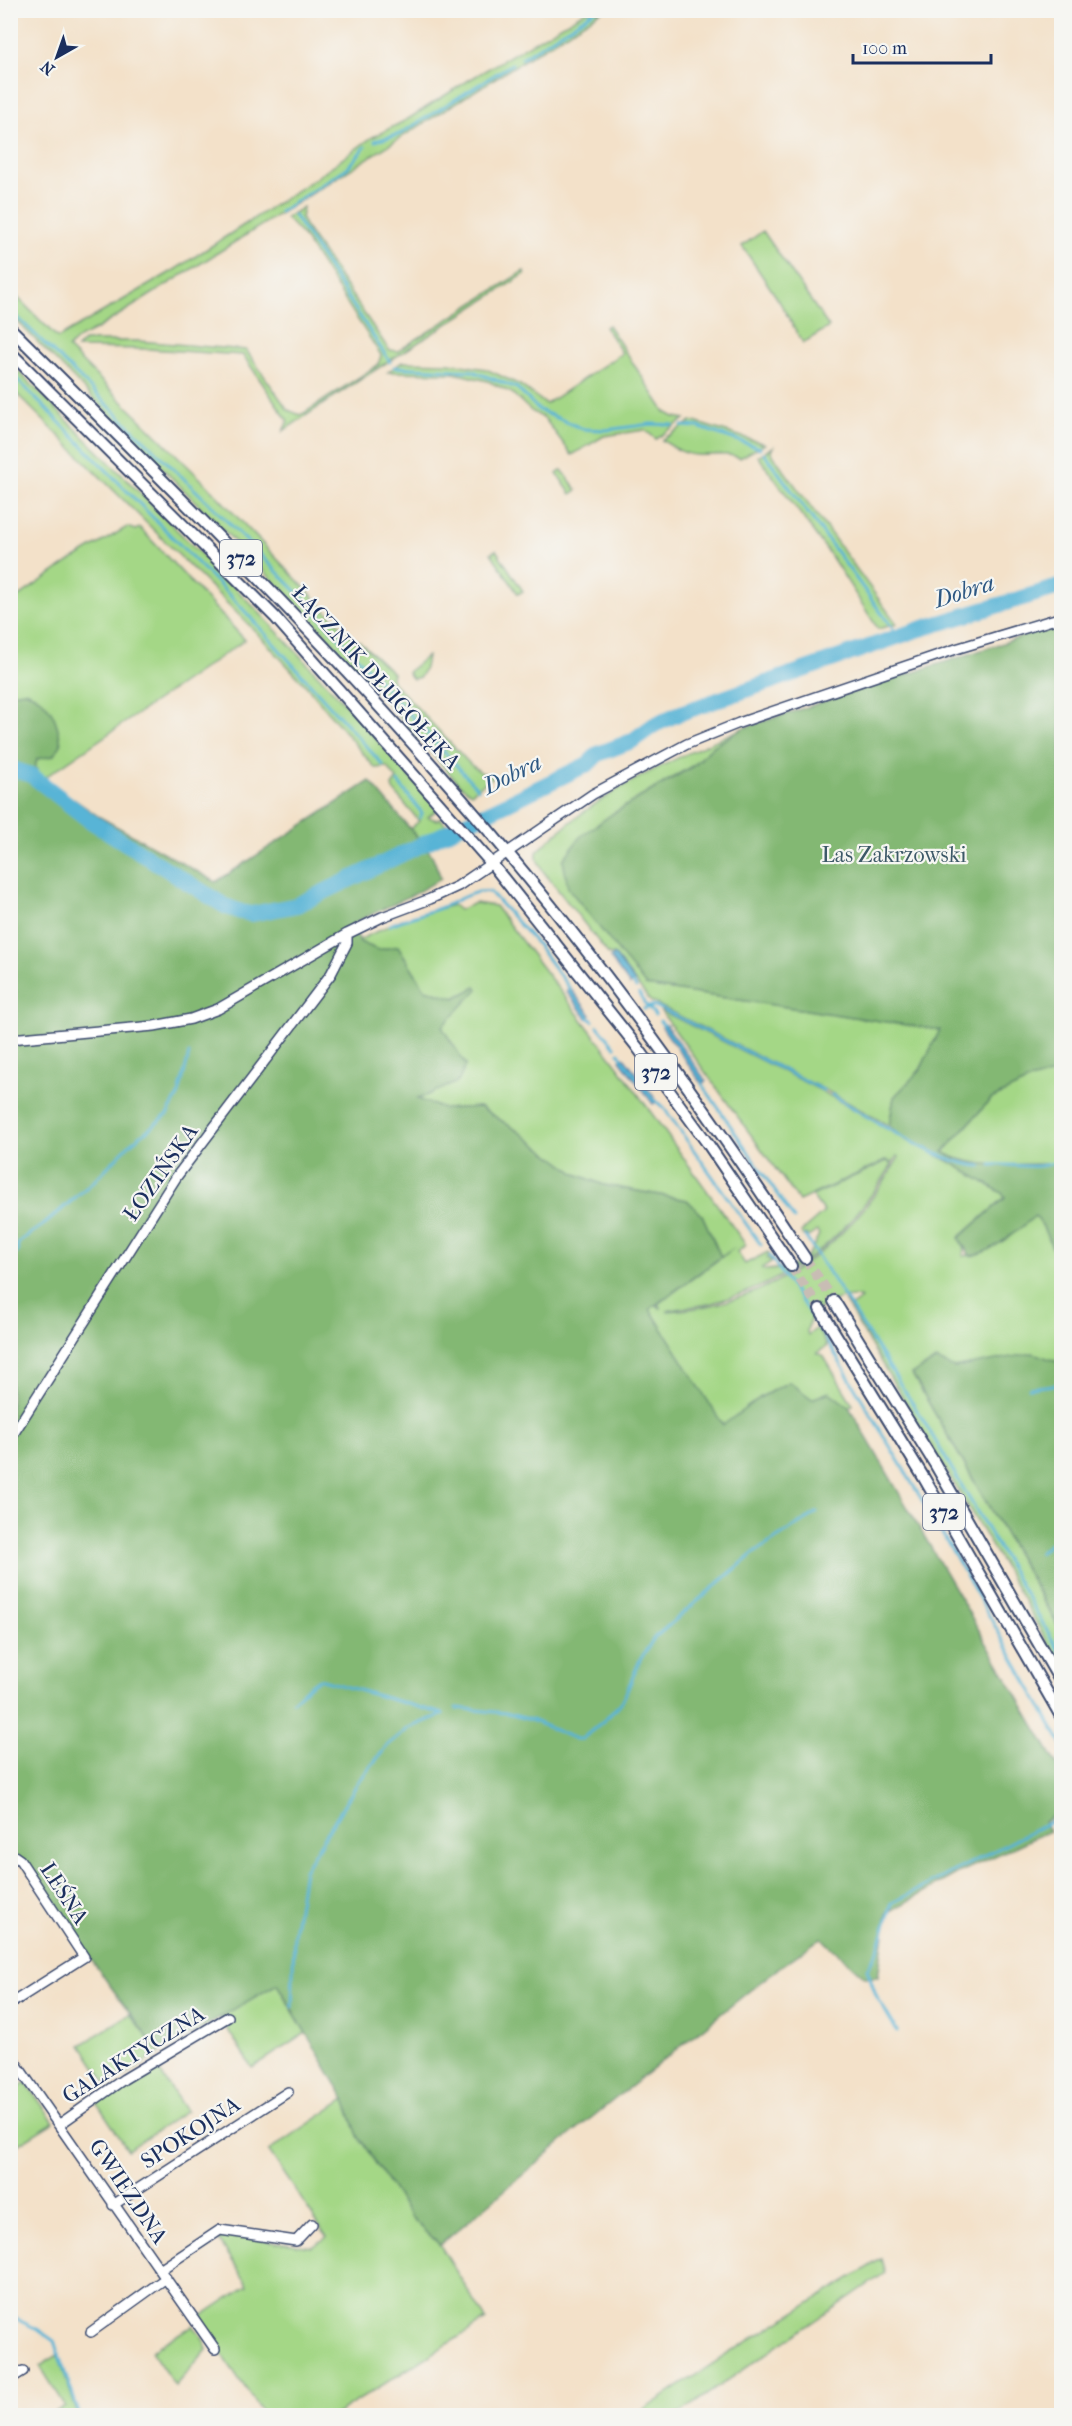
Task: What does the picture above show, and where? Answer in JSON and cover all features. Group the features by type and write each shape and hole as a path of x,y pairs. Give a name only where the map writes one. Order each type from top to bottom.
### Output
{"main road":[{"name":"ŁĄCZNIK DŁUGOŁĘKA","path":"10,328 285,604 409,739 562,920 634,1013 805,1258"},
{"name":"ŁĄCZNIK DŁUGOŁĘKA","path":"10,352 275,617 492,864 638,1048 708,1144 791,1266"},
{"name":"372","path":"834,1301 935,1464 1062,1684"},
{"name":"372","path":"820,1310 924,1478 1062,1718"}],"street":[{"path":"10,1039 154,1026 191,1019 218,1009 347,934 382,917 448,891 507,854 593,794 655,759 695,740 949,651 1062,617"},
{"name":"ŁOZIŃSKA","path":"10,1438 177,1176 331,974 347,943 347,934"},
{"name":"LEŚNA","path":"10,1852 20,1860 84,1957 10,2004"},
{"name":"GALAKTYCZNA","path":"60,2124 124,2079 228,2017"},
{"name":"GWIEZDNA","path":"10,2055 215,2349"},
{"name":"SPOKOJNA","path":"113,2205 288,2092"},
{"path":"160,2270 220,2230 296,2241 312,2224"},
{"path":"91,2332 166,2278"},
{"path":"10,2379 23,2371"}],"green space":[{"path":"586,11 602,11 79,338 68,348 206,484 353,639 360,642 393,673 391,680 470,764 482,773 494,776 471,793 460,785 317,625 11,315 11,291 58,338 176,269 313,180 371,138 408,119"},
{"path":"303,207 301,218 308,231 389,350 398,351 524,271 525,274 283,431 288,421 243,355 147,349 77,348 84,341 139,341 246,350 288,410 300,415 306,412 378,365 381,355 303,236 286,218"},
{"path":"763,231 829,327 803,343 779,301 742,246"},
{"path":"608,325 665,412 685,419 656,439 645,430 604,436 572,455 545,419 531,411 512,393 488,381 454,373 388,372 402,362 449,363 486,369 520,385 546,404 622,353 605,327"},
{"path":"10,363 257,610 348,707 438,809 428,817 437,820 440,818 449,828 422,843 410,829 419,821 393,790 392,786 397,779 387,767 375,768 309,689 256,632 11,388"},
{"path":"691,421 765,444 740,458 724,455 692,455 662,440"},
{"path":"773,447 771,451 775,458 897,624 878,629 831,556 758,456"},
{"path":"562,470 577,490 571,494 557,474"},
{"path":"127,527 135,530 140,528 245,640 44,778 35,768 37,759 53,755 25,691 11,693 11,602 70,561"},
{"path":"496,550 523,591 518,594 491,553"},
{"name":"Las Zakrzowski","path":"1061,624 1061,1072 1033,1079 991,1099 943,1152 969,1162 997,1165 1053,1164 1061,1158 1061,1267 1042,1225 1035,1216 995,1246 970,1256 959,1238 1005,1198 1002,1193 947,1160 906,1140 889,1126 894,1097 920,1070 940,1030 646,986 568,888 563,860 580,837 612,814 695,765 712,747 743,728"},
{"path":"427,656 425,668 420,677 413,679 408,673"},
{"path":"25,691 41,699 47,705 55,719 60,736 61,745 53,756 37,759 35,768 44,778 98,816 216,882 370,781 432,855 441,878 409,897 352,924 360,942 378,950 398,946 425,989 455,998 476,987 478,989 442,1027 466,1065 458,1082 418,1099 444,1109 480,1107 518,1131 576,1174 604,1185 687,1200 702,1215 721,1257 650,1309 723,1425 761,1397 789,1382 812,1399 829,1392 849,1407 1061,1771 1061,1811 1044,1822 1049,1831 958,1873 887,1913 878,1977 865,1977 821,1938 768,1976 570,2135 440,2245 411,2217 358,2136 345,2099 277,1984 159,2053 50,1898 11,1849 10,693"},
{"path":"743,728 712,747 695,764 612,814 646,986 940,1030 920,1070 894,1097 889,1126 833,1094 650,1001 614,954 609,955 543,871 537,859 537,852 559,831 608,796 661,766"},
{"path":"475,903 495,906 620,1069 746,1245 737,1252 745,1264 768,1252 770,1255 767,1258 772,1261 762,1268 765,1270 785,1268 799,1263 810,1252 819,1234 817,1231 808,1237 806,1234 803,1236 801,1232 824,1212 812,1196 887,1161 892,1165 875,1191 837,1235 794,1269 742,1294 707,1304 667,1311 705,1307 740,1297 773,1283 803,1265 831,1243 856,1217 879,1189 899,1157 897,1156 892,1164 887,1160 799,1201 660,1010 822,1091 906,1140 967,1167 985,1183 1002,1193 1005,1197 959,1238 964,1249 963,1256 993,1247 1020,1229 1035,1215 1061,1267 1061,1359 1058,1363 990,1362 954,1368 936,1360 912,1374 1061,1632 1061,1667 1022,1597 844,1300 850,1307 861,1299 860,1297 842,1298 826,1303 814,1314 807,1331 808,1335 817,1328 827,1346 817,1353 823,1355 853,1405 849,1407 829,1392 812,1399 789,1382 761,1397 723,1426 650,1309 656,1305 661,1309 658,1304 734,1248 721,1257 702,1215 687,1200 604,1185 576,1174 518,1131 480,1107 444,1109 417,1099 466,1065 441,1027 476,988 455,998 425,989 398,946 378,950 359,940 400,920 453,905 459,910"},
{"path":"1061,1072 1061,1158 1053,1164 983,1164 943,1153 991,1099 1033,1079"},
{"path":"1033,1353 1058,1362 1061,1359 1061,1630 912,1374 936,1360 954,1368"},
{"path":"277,1984 306,2033 252,2068 220,2017"},
{"path":"130,2014 159,2053 108,2086 81,2045"},
{"path":"156,2066 186,2111 128,2150 97,2103"},
{"path":"26,2082 54,2122 11,2149 11,2091"},
{"path":"345,2099 358,2136 411,2217 440,2245 486,2320 335,2415 265,2416 197,2319 248,2285 217,2237 221,2234 312,2247 327,2237 269,2151"},
{"path":"881,2259 885,2273 677,2415 636,2415 726,2355"},
{"path":"193,2325 207,2349 175,2386 151,2351"},
{"path":"58,2355 78,2415 51,2415 65,2406 40,2366"}],"water":[{"path":"614,955 634,981 630,985 610,958"},
{"path":"570,988 591,1015 587,1018 566,991"},
{"path":"666,1025 706,1081 702,1084 662,1027"},
{"path":"624,1057 657,1101 653,1104 620,1060"}],"waterway":[{"path":"522,58 596,10"},
{"path":"375,141 400,134 512,64"},
{"path":"280,212 347,168 365,147"},
{"path":"294,215 390,362"},
{"path":"10,310 215,509 305,600 478,789"},
{"path":"394,367 472,371 517,388 539,410 583,429 606,430 651,424 673,425"},
{"path":"10,372 241,607 383,765"},
{"path":"682,426 698,427 760,448"},
{"path":"764,453 899,637"},
{"name":"Dobra","path":"10,768 31,775 89,820 225,906 252,914 297,905 588,764 598,754 632,741 654,725 678,714 917,630 1062,586"},
{"path":"398,782 422,813 420,818"},
{"path":"390,925 440,908 470,894 490,892 536,943 570,989"},
{"path":"633,983 636,988"},
{"path":"639,994 647,1007"},
{"path":"648,1006 655,1015"},
{"path":"644,1009 652,1006 662,1009 823,1090"},
{"path":"588,1017 593,1021"},
{"path":"660,1021 664,1026"},
{"path":"598,1026 615,1047"},
{"path":"619,1053 622,1058"},
{"path":"10,1256 18,1252 17,1246 21,1240 46,1223 94,1181 131,1143 167,1115 179,1094 189,1054"},
{"path":"702,1084 794,1219"},
{"path":"832,1095 925,1149 964,1163 981,1166"},
{"path":"656,1101 664,1108 761,1245"},
{"path":"991,1165 1036,1166 1062,1159"},
{"path":"805,1236 922,1418 1062,1656"},
{"path":"770,1256 819,1327 953,1552 1062,1744"},
{"path":"1029,1388 1062,1384"},
{"path":"456,1708 505,1713 531,1720 576,1739 582,1739 609,1716 623,1700 640,1660 654,1638 754,1553 817,1512"},
{"path":"1039,1553 1062,1534"},
{"path":"293,1701 319,1679 443,1714"},
{"path":"292,2007 294,1935 304,1870 359,1781 388,1745 409,1728 443,1714"},
{"path":"897,2031 876,1995 867,1969 878,1950 892,1903 1062,1816"},
{"path":"1058,1833 1060,1837"},
{"path":"10,2316 37,2329 54,2341 80,2416"}],"tunnel":[{"path":"805,1258 834,1301"},
{"path":"791,1266 820,1309"}]}
